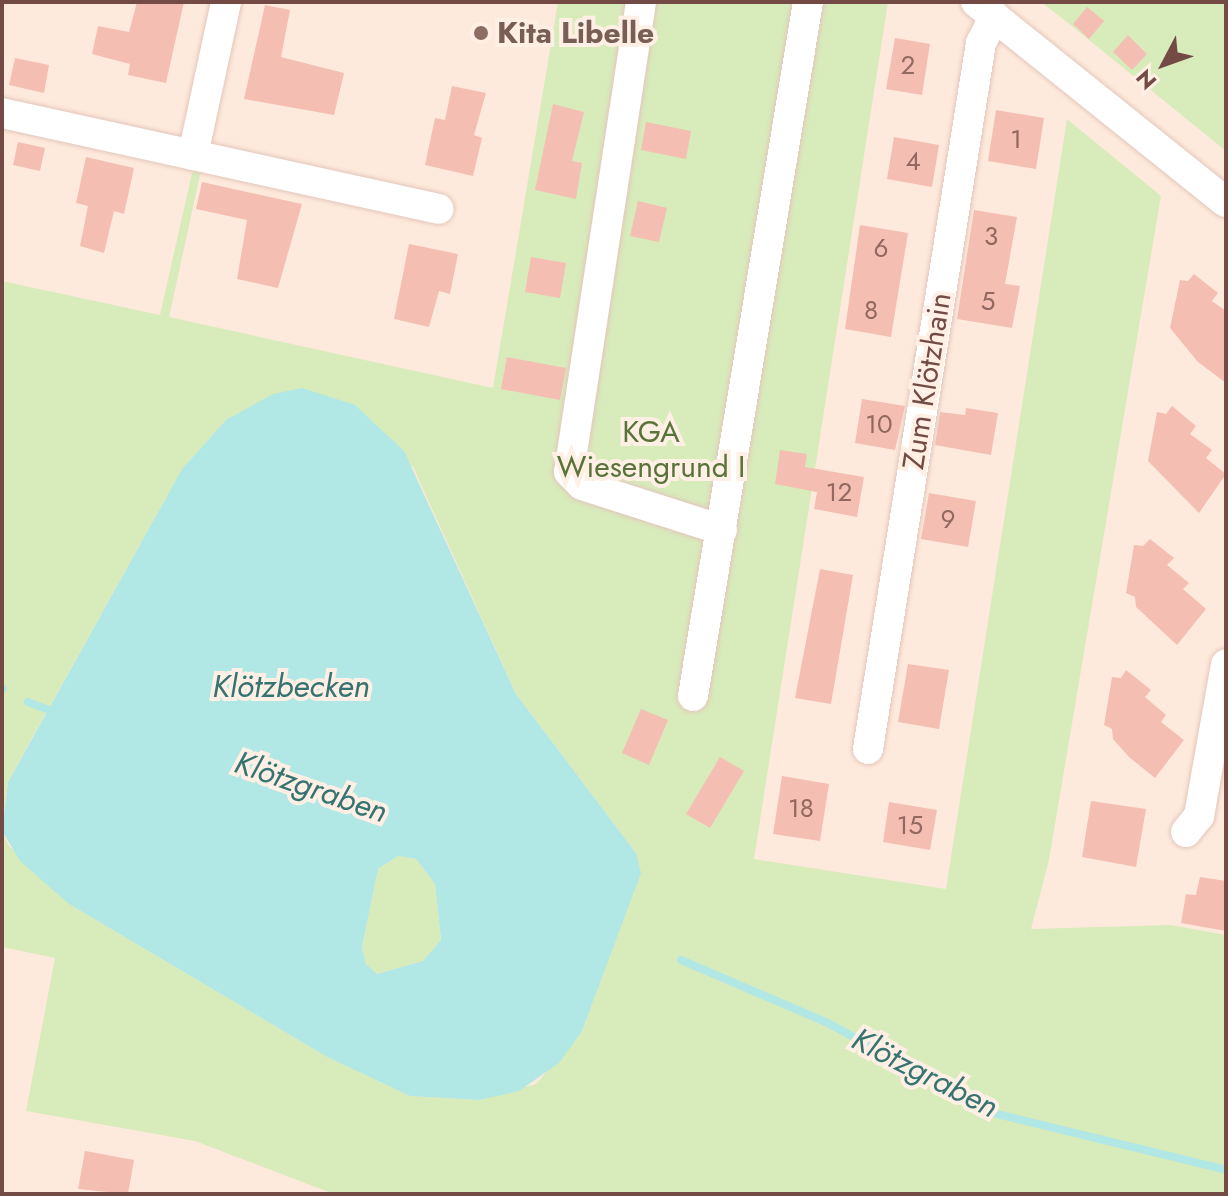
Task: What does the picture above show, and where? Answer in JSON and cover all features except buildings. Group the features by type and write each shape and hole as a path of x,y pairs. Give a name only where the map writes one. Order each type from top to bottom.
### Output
{"street":[{"path":"193,155 226,2"},
{"path":"641,2 569,472 582,485 722,530"},
{"path":"693,696 808,2"},
{"path":"985,9 1226,202"},
{"name":"Zum Klötzhain","path":"868,749 985,9"},
{"path":"2,113 439,209"},
{"path":"1186,832 1199,816 1226,664"}],"green space":[{"name":"KGA Wiesengrund I","path":"558,2 888,2 754,859 946,889 1067,119 1161,196 1049,860 1031,929 1171,925 1226,935 1226,1194 334,1194 195,1141 26,1111 55,958 2,947 2,831 9,846 69,904 329,1058 410,1096 479,1100 536,1084 582,1031 633,892 636,853 516,694 413,467 226,420 182,469 17,765 8,782 2,828 2,281 160,315 194,164 202,166 169,317 493,388"},
{"path":"1041,2 1226,2 1226,151 1068,23"},
{"path":"398,856 416,859 435,884 441,940 423,961 377,974 366,964 362,947 378,869"}],"water":[{"name":"Klötzbecken","path":"302,388 355,405 404,451 516,694 636,853 641,873 582,1031 559,1063 519,1091 479,1100 410,1096 329,1058 69,904 20,861 2,831 8,782 182,469 226,420 273,394","holes":["398,856 416,859 435,884 441,940 423,961 377,974 366,964 362,947 378,869"]}],"waterway":[{"name":"Klötzgraben","path":"28,702 57,713"},
{"name":"Klötzgraben","path":"681,960 826,1022 993,1113 1226,1170"}],"place":[{"name":"Kita Libelle","path":"481,33"}]}
